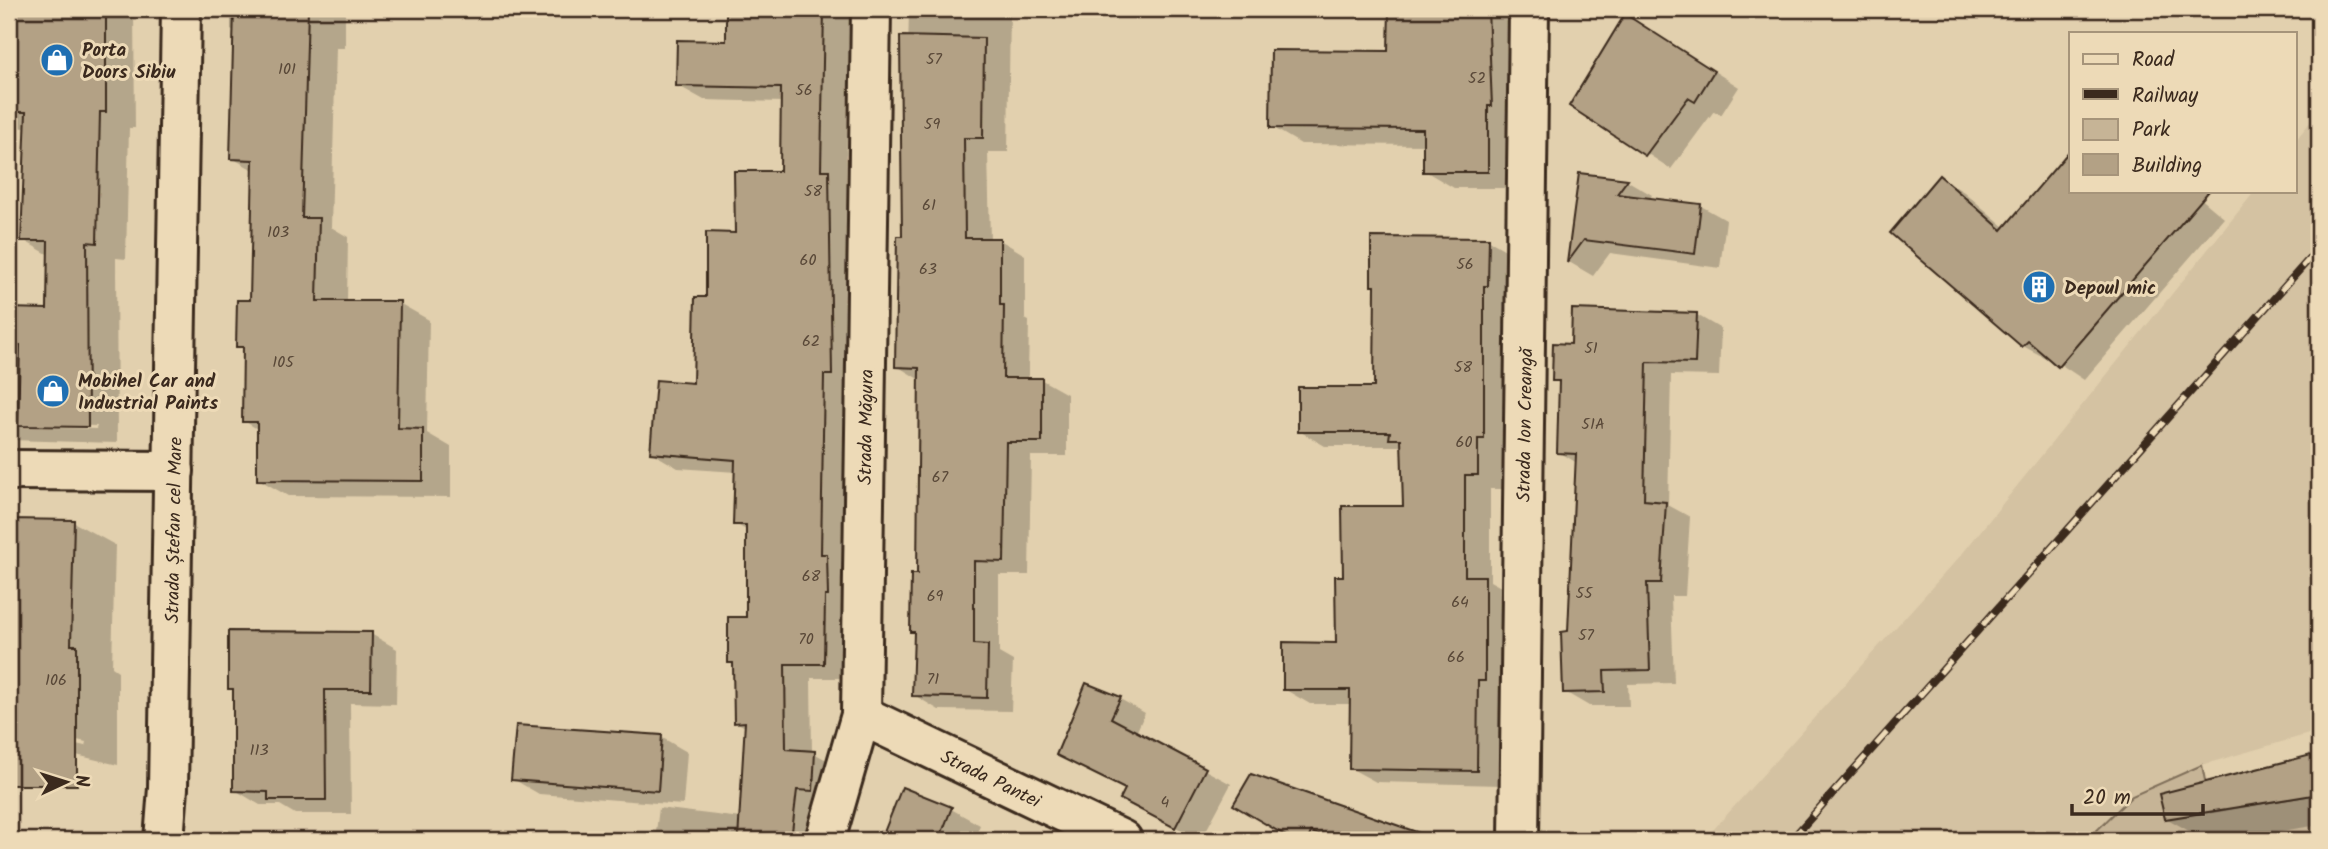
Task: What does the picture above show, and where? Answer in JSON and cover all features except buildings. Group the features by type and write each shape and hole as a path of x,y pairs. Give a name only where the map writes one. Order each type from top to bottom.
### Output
{"street":[{"name":"Strada Ștefan cel Mare","path":"164,840 169,788 181,9"},
{"name":"Strada Măgura","path":"825,840 861,715 871,9"},
{"name":"Strada Ion Creangă","path":"1519,840 1529,9"},
{"path":"9,470 174,471"},
{"name":"Strada Pantei","path":"861,715 1122,840"}],"shaded area":[{"path":"2319,111 2319,731 2202,765 2132,796 2087,840 1704,840 1962,554 2254,192 2296,192 2296,140"}],"green space":[{"path":"2202,765 2211,812 2319,794 2319,840 2087,840 2132,796"}],"railway":[{"path":"1791,840 2319,248"}],"place":[{"name":"Porta Doors Sibiu","path":"57,60"},
{"name":"Depoul mic","path":"2039,287"},
{"name":"Mobihel Car and Industrial Paints","path":"53,391"}]}
